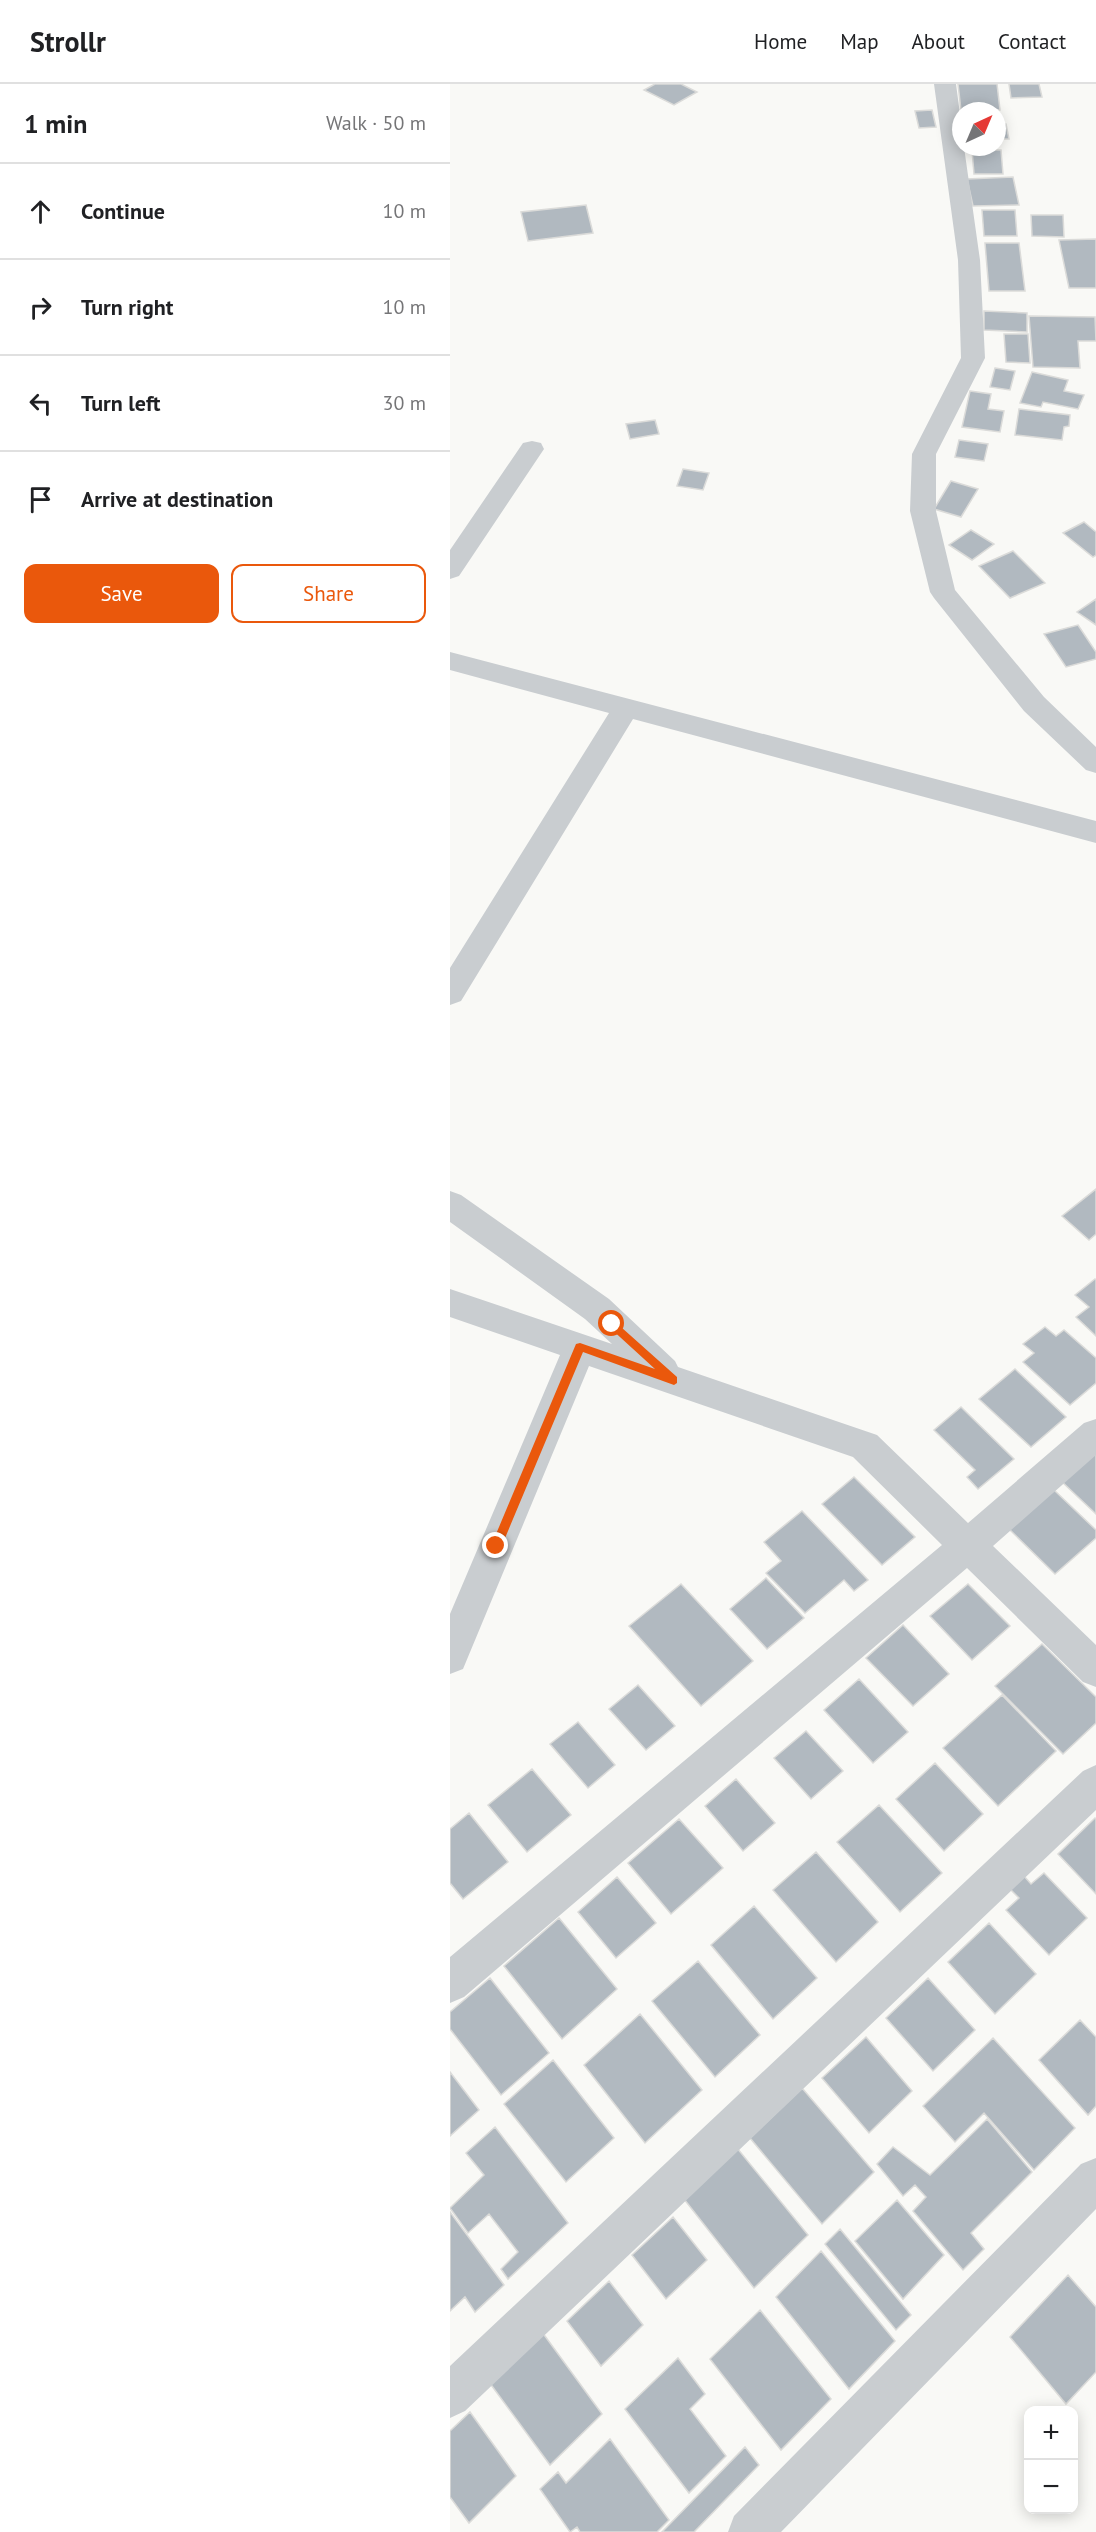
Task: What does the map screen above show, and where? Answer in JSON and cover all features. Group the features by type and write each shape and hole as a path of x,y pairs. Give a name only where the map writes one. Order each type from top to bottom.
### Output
{"street":[{"path":"945,84 969,260 973,358 924,454 923,511 943,592 1034,705 1096,762"},
{"path":"450,570 532,449"},
{"path":"450,661 1096,832"},
{"path":"450,993 627,707"},
{"path":"450,1204 597,1310 674,1380"},
{"path":"450,1303 865,1446 1096,1670"},
{"path":"450,1657 580,1347"},
{"path":"450,1983 1096,1434"},
{"path":"450,2396 1096,1784"},
{"path":"750,2532 1096,2180"}],"building":[{"path":"655,84 681,84 697,92 674,105 644,90"},
{"path":"958,84 997,84 999,102 960,102"},
{"path":"1009,84 1039,84 1042,97 1011,98"},
{"path":"932,110 936,127 919,128 915,111"},
{"path":"972,156 1002,156 1003,174 974,174"},
{"path":"1013,177 1019,205 973,206 967,179"},
{"path":"586,205 593,233 528,241 521,212"},
{"path":"982,210 1015,210 1017,236 984,236"},
{"path":"1031,215 1063,215 1064,237 1032,236"},
{"path":"1096,239 1096,288 1069,288 1059,240"},
{"path":"985,243 1019,243 1025,291 989,291"},
{"path":"984,311 1027,313 1027,332 984,330"},
{"path":"1029,316 1095,317 1096,341 1078,341 1080,368 1033,367"},
{"path":"1004,334 1028,334 1030,363 1006,362"},
{"path":"995,368 1015,371 1010,390 990,387"},
{"path":"1032,372 1068,380 1064,391 1084,395 1078,409 1043,402 1041,407 1020,403"},
{"path":"970,391 991,394 988,409 1004,411 1000,432 962,427"},
{"path":"1019,409 1070,415 1069,426 1064,427 1062,440 1015,435"},
{"path":"655,420 659,434 630,439 626,424"},
{"path":"959,440 988,444 984,461 955,457"},
{"path":"683,469 709,473 703,490 677,486"},
{"path":"951,481 978,489 961,517 934,509"},
{"path":"1084,522 1096,532 1096,555 1093,557 1063,533"},
{"path":"971,530 994,544 972,560 949,545"},
{"path":"1013,551 1045,583 1010,598 979,566"},
{"path":"1096,599 1096,625 1077,612"},
{"path":"1078,625 1096,652 1096,659 1066,667 1044,634"},
{"path":"1096,1189 1096,1234 1089,1240 1062,1216"},
{"path":"1095,1279 1096,1336 1076,1317 1089,1307 1075,1295"},
{"path":"1045,1327 1056,1336 1064,1330 1096,1358 1096,1383 1070,1405 1023,1362 1034,1353 1023,1344"},
{"path":"1015,1369 1066,1417 1031,1447 979,1399"},
{"path":"961,1407 1014,1459 978,1489 967,1477 975,1470 934,1430"},
{"path":"1096,1448 1096,1514 1059,1479"},
{"path":"854,1477 915,1537 882,1565 822,1504"},
{"path":"1054,1490 1096,1530 1096,1538 1055,1574 1009,1529"},
{"path":"802,1511 868,1580 854,1591 844,1580 805,1613 766,1573 781,1561 764,1542"},
{"path":"766,1578 804,1618 767,1649 730,1609"},
{"path":"681,1584 753,1661 701,1706 629,1626"},
{"path":"968,1584 1010,1626 972,1660 930,1616"},
{"path":"903,1625 949,1674 913,1706 866,1658"},
{"path":"1042,1644 1096,1697 1096,1723 1063,1754 995,1686"},
{"path":"859,1679 908,1732 873,1763 824,1710"},
{"path":"638,1685 675,1726 646,1750 609,1709"},
{"path":"1002,1695 1056,1751 998,1806 943,1748"},
{"path":"578,1722 615,1765 588,1788 550,1744"},
{"path":"806,1731 843,1771 811,1799 774,1758"},
{"path":"935,1763 983,1814 944,1851 896,1799"},
{"path":"532,1769 571,1815 527,1852 488,1805"},
{"path":"736,1779 775,1823 743,1851 705,1806"},
{"path":"879,1805 942,1873 900,1912 837,1842"},
{"path":"469,1813 508,1862 463,1899 450,1883 450,1829"},
{"path":"679,1819 723,1868 671,1914 628,1863"},
{"path":"1096,1819 1096,1894 1058,1854"},
{"path":"816,1852 878,1922 836,1962 773,1890"},
{"path":"1044,1873 1087,1918 1049,1955 1006,1910 1019,1898 1010,1889 1024,1876 1031,1884"},
{"path":"617,1877 656,1923 616,1958 578,1912"},
{"path":"754,1906 817,1978 773,2019 711,1945"},
{"path":"559,1918 617,1989 562,2039 504,1966"},
{"path":"989,1923 1036,1974 995,2014 948,1962"},
{"path":"698,1961 760,2035 715,2077 652,2001"},
{"path":"490,1978 549,2053 501,2095 450,2029 450,2012"},
{"path":"928,1978 975,2030 933,2071 886,2018"},
{"path":"640,2014 702,2090 645,2143 584,2065"},
{"path":"1080,2020 1096,2037 1096,2106 1088,2115 1039,2060"},
{"path":"866,2037 912,2091 869,2133 822,2078"},
{"path":"993,2038 1075,2128 1034,2170 984,2113 955,2142 923,2106"},
{"path":"553,2060 614,2138 566,2182 504,2104"},
{"path":"450,2072 479,2110 450,2136"},
{"path":"802,2088 874,2172 822,2224 750,2138"},
{"path":"987,2119 1032,2172 971,2233 984,2249 963,2270 913,2211 926,2197 915,2185 903,2196 877,2164 893,2147 930,2175"},
{"path":"495,2127 568,2223 508,2279 501,2269 518,2252 489,2214 468,2233 450,2208 484,2175 466,2153"},
{"path":"737,2148 808,2235 754,2288 684,2199"},
{"path":"897,2200 944,2255 903,2299 855,2241"},
{"path":"450,2212 504,2285 475,2312 465,2297 450,2311"},
{"path":"673,2217 707,2260 666,2299 632,2255"},
{"path":"840,2229 911,2315 896,2330 825,2244"},
{"path":"821,2251 895,2341 849,2389 776,2297"},
{"path":"1068,2275 1096,2307 1096,2372 1066,2404 1010,2337"},
{"path":"609,2281 643,2325 601,2366 567,2321"},
{"path":"760,2310 831,2399 781,2450 710,2359"},
{"path":"542,2332 602,2414 550,2465 489,2382"},
{"path":"678,2358 705,2394 690,2409 726,2456 689,2493 625,2409"},
{"path":"470,2412 516,2476 469,2523 450,2497 450,2431"},
{"path":"610,2439 669,2520 657,2532 580,2532 577,2527 570,2532 540,2489 558,2472 566,2483"},
{"path":"745,2447 759,2465 694,2532 662,2532"}],"route":[{"path":"496,1546 580,1347 674,1380 612,1324"}]}
